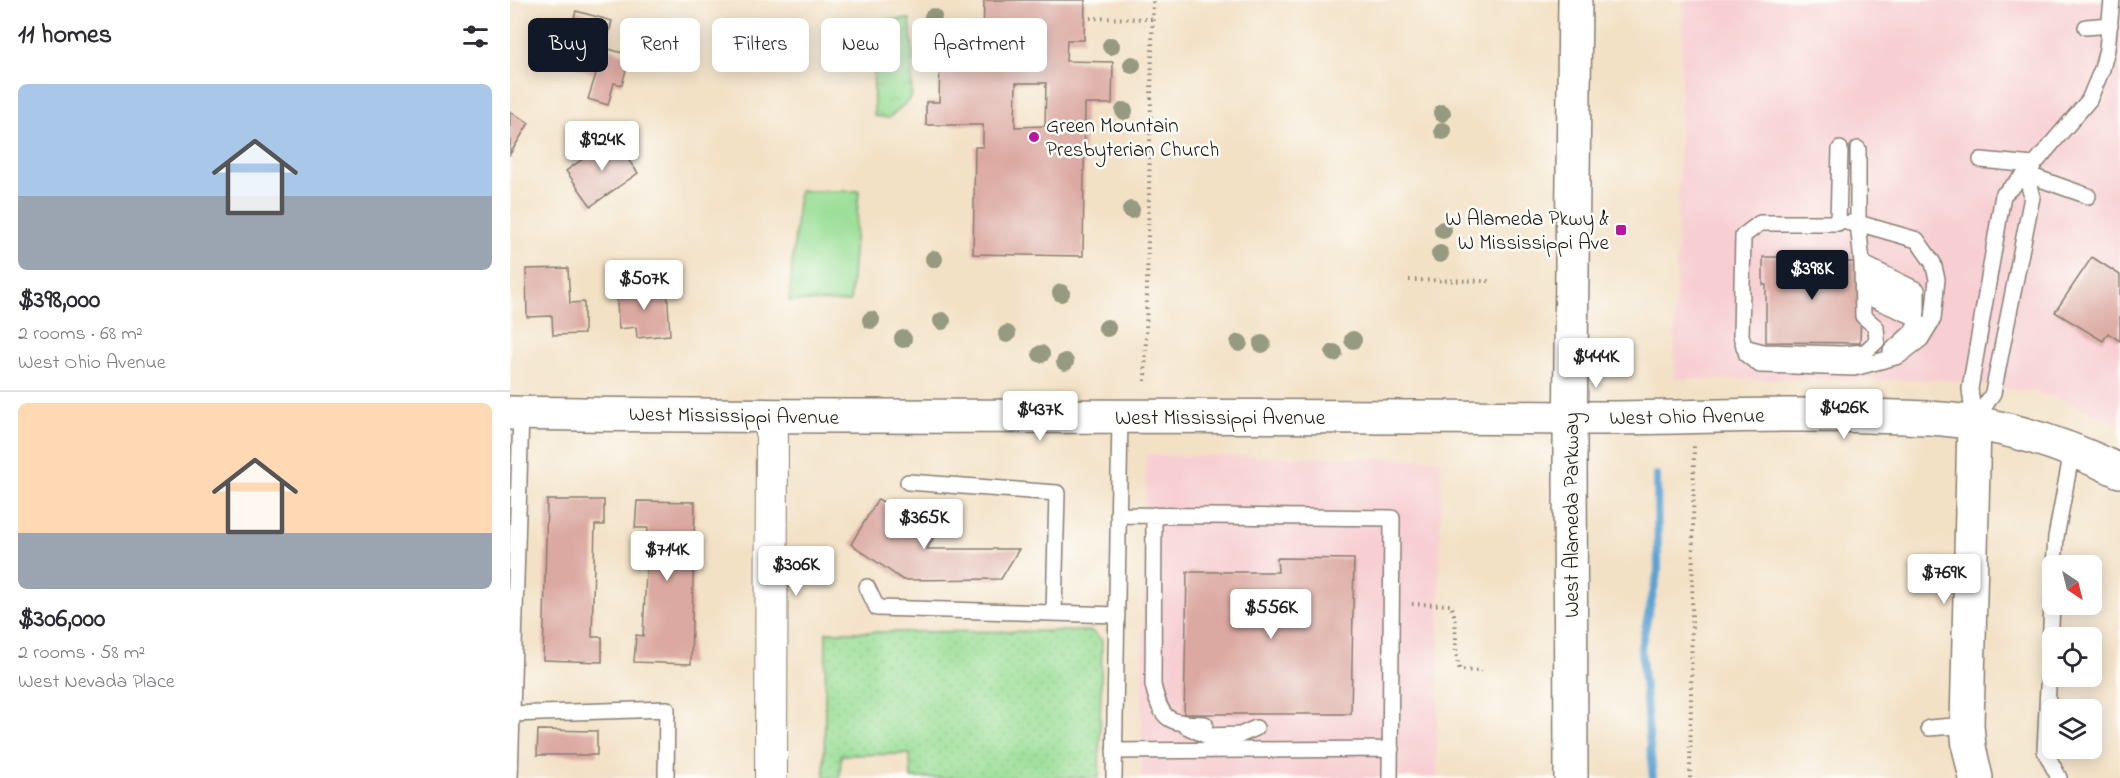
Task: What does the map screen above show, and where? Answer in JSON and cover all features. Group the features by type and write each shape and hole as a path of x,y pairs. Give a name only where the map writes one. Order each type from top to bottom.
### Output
{"street":[{"name":"West Alameda Parkway","path":"1571,778 1570,418 1575,0"},
{"name":"West Mississippi Avenue","path":"515,413 772,417 1570,418"},
{"name":"West Ohio Avenue","path":"1570,418 1838,414 1974,423 2041,440 2120,471"},
{"path":"771,778 772,417"},
{"path":"1974,423 1967,725 1976,778"}],"lane":[{"path":"1974,423 1970,389 2003,195 2030,170 2089,100 2102,69 2112,0"},
{"path":"2086,27 2110,25"},
{"path":"1839,223 1840,149"},
{"path":"1744,347 1763,352 1842,354 1865,352 1877,341 1876,327 1863,316 1862,263 1858,223 1858,149"},
{"path":"1981,160 2030,170 2088,196"},
{"path":"1974,423 1993,393 2032,197 2030,170"},
{"path":"1760,223 1858,223 1917,240 1933,263 1937,279 1933,319 1921,339 1899,356 1854,368 1760,364 1747,355 1741,336 1743,236 1760,223"},
{"path":"1862,263 1917,290 1917,310 1912,331 1881,362"},
{"path":"1863,287 1917,310"},
{"path":"510,778 515,413"},
{"path":"1114,778 1120,417"},
{"path":"2055,555 2056,537 2073,451"},
{"path":"908,482 1057,492 1054,613"},
{"path":"1118,515 1392,518 1390,778"},
{"path":"1154,515 1153,685 1157,702 1167,718 1207,736 1240,735 1256,728"},
{"path":"867,587 876,608 1117,615"},
{"path":"2051,615 2045,751 2059,778"},
{"path":"511,714 667,709 666,778"},
{"path":"1181,723 1205,724"},
{"path":"1241,723 1256,728 1264,738 1269,750"},
{"path":"1929,728 1967,725"},
{"path":"1114,751 1390,750"}],"path":[{"path":"1145,381 1152,0"},
{"path":"1084,18 1152,19"},
{"path":"1409,280 1489,281"},
{"path":"1690,778 1694,416"},
{"path":"1391,604 1451,605 1456,617 1457,662 1460,670 1482,671"}],"shaded area":[{"path":"1683,0 2120,0 2120,424 2061,399 2036,392 1944,380 1674,379"},
{"path":"1146,455 1441,459 1437,778 1141,778"}],"green space":[{"path":"900,19 910,19 911,98 889,118 874,116 874,72 900,72"},
{"path":"799,191 859,191 850,302 789,301"},
{"path":"1091,631 1102,640 1099,778 911,778 910,754 841,755 840,778 824,778 826,632"}],"building":[{"name":"Green Mountain Presbyterian Church","path":"984,0 1085,0 1084,40 1067,40 1066,61 1113,62 1112,104 1085,104 1083,256 973,254 975,147 983,147 983,125 926,125 926,102 939,102 940,72 1047,72 1047,18 984,18","holes":["1016,83 1046,83 1045,126 1015,127"]},
{"path":"576,11 601,18 574,18"},
{"path":"608,20 612,21 608,36"},
{"path":"608,49 620,52 620,72 625,72 622,85 614,83 608,105 588,99 596,74 589,72 608,72"},
{"path":"510,112 529,123 510,154"},
{"path":"612,138 638,173 591,206 566,171"},
{"path":"1763,257 1806,257 1807,266 1826,266 1826,262 1857,262 1861,308 1860,343 1766,342 1766,285 1763,285"},
{"path":"2092,257 2120,275 2120,341 2108,333 2103,341 2055,312"},
{"path":"568,268 570,303 584,302 584,334 553,335 552,316 527,317 526,269"},
{"path":"667,287 670,335 637,338 636,327 619,329 616,291"},
{"path":"878,499 936,533 927,549 1019,549 1001,579 903,580 851,544"},
{"path":"547,500 604,500 604,525 595,525 592,637 602,637 602,662 543,660"},
{"path":"637,501 695,502 691,664 634,662 636,635 643,636 648,528 635,528"},
{"path":"1277,558 1354,559 1351,714 1184,714 1187,572 1278,572"},
{"path":"538,730 597,731 597,755 537,755"}],"waterway":[{"path":"1653,778 1641,647 1658,571 1657,475"}],"place":[{"name":"Green Mountain Presbyterian Church","path":"1034,137"},
{"name":"W Alameda Pkwy & W Mississippi Ave","path":"1621,230"}]}
